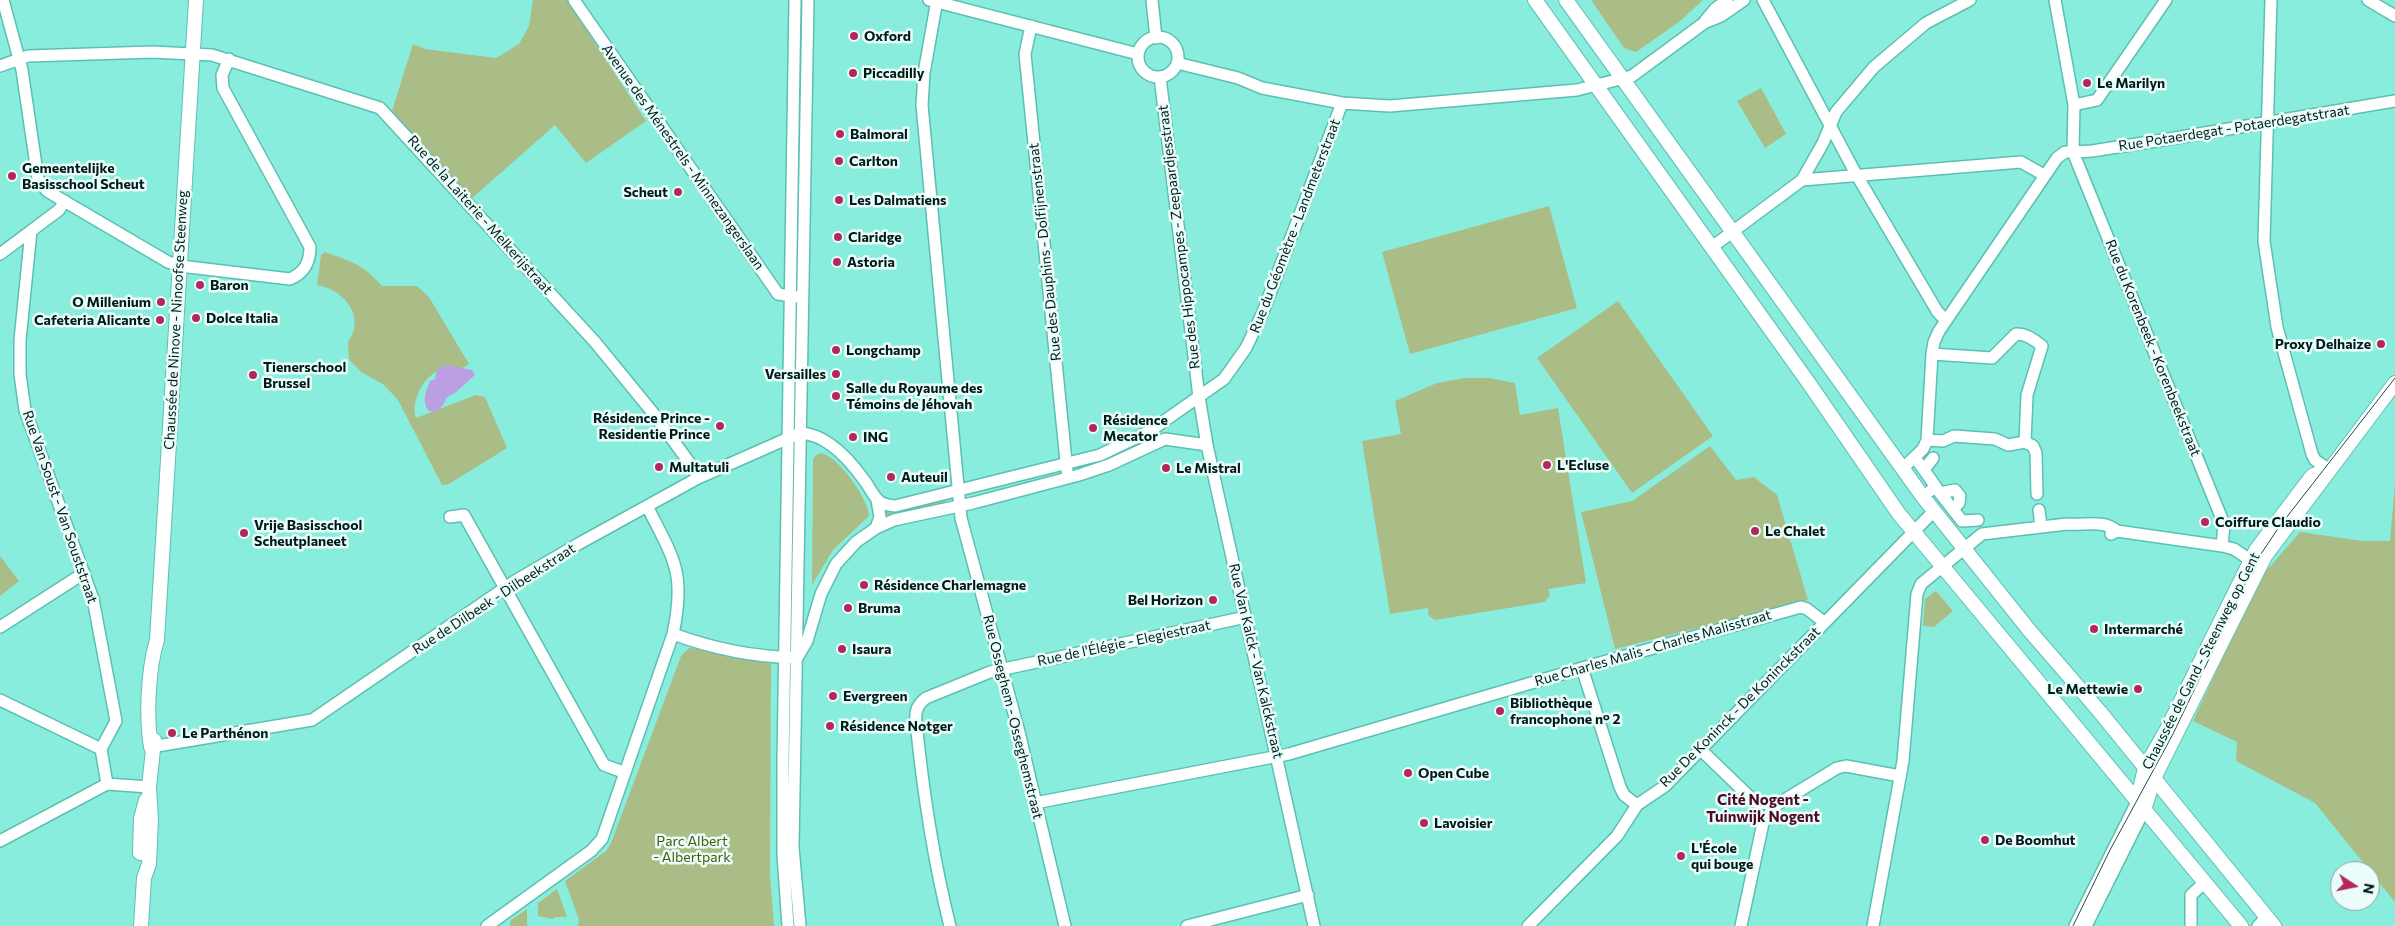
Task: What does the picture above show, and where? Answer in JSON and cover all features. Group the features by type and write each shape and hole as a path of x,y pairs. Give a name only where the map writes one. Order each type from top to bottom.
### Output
{"main road":[{"name":"Chaussée de Ninove - Ninoofse Steenweg","path":"141,926 144,878 149,864 152,819 149,787 151,747 156,731 160,665 157,640 196,0"},
{"path":"1535,0 1913,532 2241,926"},
{"path":"1566,0 1934,511 2150,773 2267,923"},
{"name":"Chaussée de Gand - Steenweg op Gent","path":"2140,806 2150,773 2255,563 2395,383"}],"street":[{"path":"3,0 18,58 38,179 47,191 168,262 180,266 290,279 300,275 310,256 310,247 223,88 222,75 229,59"},
{"name":"Avenue des Ménestrels - Minnezangerslaan","path":"574,0 778,294 796,297"},
{"path":"788,926 783,854 789,789 791,658 800,433 796,297 795,0"},
{"path":"791,658 787,440 796,297 808,0"},
{"path":"1152,0 1156,38"},
{"path":"1704,23 1715,9 1727,0"},
{"path":"1177,63 1238,78 1262,88 1292,92 1342,103 1390,106 1577,90 1632,76 1704,23 1721,16 1744,0"},
{"path":"1763,0 1856,174 1938,311 1946,321"},
{"path":"1712,248 1802,180 1836,112 1874,66 1897,45 1926,23 1970,0"},
{"path":"1902,468 1923,449 1927,440 1934,342 1946,321 2044,175 2059,156 2065,152 2073,152 2074,105 2055,0"},
{"path":"2074,105 2097,100 2166,0"},
{"path":"2271,0 2264,227 2272,298 2277,327 2312,454 2315,460 2328,469"},
{"path":"2368,0 2395,16"},
{"path":"934,1 1138,54"},
{"name":"Rue Osseghem - Osseghemstraat","path":"934,1 924,73 922,105 959,506 1002,669 1065,926"},
{"name":"Rue des Dauphins - Dolfijnenstraat","path":"1031,26 1025,54 1068,478"},
{"path":"1156,38 1170,42 1175,48 1177,63 1171,72 1160,77 1146,73 1141,68 1138,54 1144,43 1156,38"},
{"name":"Rue de la Laiterie - Melkerijstraat","path":"18,58 152,52 212,54 380,108 595,342 654,413 698,478"},
{"path":"0,66 18,58"},
{"name":"Rue des Hippocampes - Zeepaardjesstraat","path":"1160,77 1199,397"},
{"name":"Rue Potaerdegat - Potaerdegatstraat","path":"2073,152 2092,151 2266,124 2395,101"},
{"name":"Rue du Géomètre - Landmeterstraat","path":"878,500 885,505 895,506 1066,465 1124,445 1150,431 1224,379 1233,369 1253,336 1342,103"},
{"name":"Rue du Korenbeek - Korenbeekstraat","path":"2073,152 2224,524 2222,546"},
{"path":"1802,180 1856,174 2021,162 2044,175"},
{"path":"0,254 59,210 65,202"},
{"name":"Rue Van Soust - Van Souststraat","path":"31,231 20,340 20,374 25,410 93,599 116,721 101,749"},
{"path":"1932,354 1992,358 2016,334 2035,340 2042,346 2027,395 2025,442"},
{"name":"Rue Van Kalck - Van Kalckstraat","path":"1199,397 1207,444 1314,926"},
{"path":"800,433 814,434 842,454 861,475 878,500 880,517 876,528"},
{"name":"Rue de Dilbeek - Dilbeekstraat","path":"151,747 312,720 504,589 588,538 698,478 800,433"},
{"path":"1927,440 1943,441 1954,436 1995,439 2008,445 2025,442 2033,446 2036,453 2038,494"},
{"path":"791,658 807,641 821,594 836,564 856,542 876,528 894,520 959,506 1068,478 1109,465 1165,439 1207,444"},
{"path":"1933,458 1921,466 1935,490 1955,490 1960,496 1959,503 1953,510 1962,521 1978,520"},
{"path":"487,926 591,851 602,839 623,772 673,634 679,602 677,575 668,545 647,506"},
{"path":"2039,510 2041,528"},
{"name":"Rue De Koninck - De Koninckstraat","path":"1528,926 1617,836 1637,805 1665,786 1934,511"},
{"path":"450,517 464,515 604,765 623,772"},
{"path":"1873,926 1900,776 1917,594 1920,584 1982,534 2067,524 2079,525 2086,522 2112,526 2117,531 2222,546 2234,549 2255,563"},
{"path":"0,627 84,573"},
{"name":"Rue Charles Malis - Charles Malisstraat","path":"1035,803 1277,756 1801,607 1807,609 1824,622"},
{"name":"Rue de l'Élégie - Elegiestraat","path":"950,926 937,874 929,827 915,712 919,704 926,698 1002,669 1246,617"},
{"path":"673,634 688,640 791,658"},
{"path":"1582,668 1620,787 1624,795 1637,805"},
{"path":"0,700 101,749 107,784"},
{"path":"1700,749 1755,802 1763,823"},
{"path":"1741,926 1763,823 1776,805 1837,768 1846,766 1900,776"},
{"path":"0,842 107,784 149,787"},
{"path":"789,789 800,926"},
{"path":"1755,802 1776,805"},
{"name":"Chaussée de Gand - Steenweg op Gent","path":"2075,926 2140,806"},
{"name":"Chaussée de Gand - Steenweg op Gent","path":"2086,926 2140,806"},
{"path":"2191,926 2191,895 2204,883"},
{"path":"1186,926 1308,895"}],"green space":[{"path":"533,0 567,0 646,121 586,163 555,125 470,200 392,111 413,44 425,49 496,58 519,44 529,26"},
{"path":"1591,0 1703,0 1679,22 1636,52 1624,48"},
{"path":"1761,88 1786,134 1765,148 1737,101"},
{"path":"1549,206 1577,308 1410,354 1382,252"},
{"path":"325,252 363,268 382,286 417,286 429,297 469,364 458,369 435,372 429,377 420,389 417,397 415,405 416,418 476,395 485,397 507,448 449,484 442,485 398,400 384,385 361,372 349,359 348,342 353,333 355,323 350,306 336,292 317,285 321,255"},
{"path":"1618,301 1713,436 1632,493 1537,358"},
{"path":"1465,378 1489,378 1515,383 1520,415 1558,408 1586,583 1548,589 1550,595 1545,602 1435,620 1428,615 1428,608 1390,614 1362,441 1401,434 1395,401 1437,383"},
{"path":"1710,446 1736,480 1754,477 1777,495 1808,600 1615,649 1581,512 1632,501"},
{"path":"821,453 836,462 851,479 864,499 869,516 833,550 812,585 813,459"},
{"path":"2395,483 2395,902 2380,883 2380,861 2362,861 2315,803 2236,761 2237,742 2193,721 2260,578 2300,532 2363,541 2390,541"},
{"path":"945,498 946,505 885,519 882,507"},
{"path":"0,556 19,581 0,596"},
{"path":"1936,591 1953,611 1934,627 1923,626 1925,599"},
{"name":"Parc Albert - Albertpark","path":"689,648 765,660 771,665 770,873 774,926 578,926 579,920 565,881 606,851 611,843 681,656"},
{"path":"557,889 567,917 554,917 553,919 538,916 538,903"},
{"path":"527,909 527,926 510,926 510,921"}],"shaded area":[{"path":"446,365 472,370 475,375 456,392 446,398 439,409 435,412 429,411 425,404 427,389 430,381 435,379 437,369"}],"tram line":[{"path":"2073,926 2110,850 2173,734 2255,563 2279,527 2395,378"}],"place":[{"name":"Oxford","path":"854,36"},
{"name":"Piccadilly","path":"853,73"},
{"name":"Le Marilyn","path":"2087,83"},
{"name":"Balmoral","path":"840,134"},
{"name":"Carlton","path":"839,161"},
{"name":"Gemeentelijke Basisschool Scheut","path":"12,176"},
{"name":"Scheut","path":"678,192"},
{"name":"Les Dalmatiens","path":"839,200"},
{"name":"Claridge","path":"838,237"},
{"name":"Astoria","path":"837,262"},
{"name":"Baron","path":"200,285"},
{"name":"O Millenium","path":"161,302"},
{"name":"Dolce Italia","path":"196,318"},
{"name":"Cafeteria Alicante","path":"160,320"},
{"name":"Proxy Delhaize","path":"2381,344"},
{"name":"Longchamp","path":"836,350"},
{"name":"Versailles","path":"836,374"},
{"name":"Tienerschool Brussel","path":"253,375"},
{"name":"Salle du Royaume des Témoins de Jéhovah","path":"836,396"},
{"name":"Résidence Prince - Residentie Prince","path":"720,426"},
{"name":"Résidence Mecator","path":"1093,428"},
{"name":"ING","path":"853,437"},
{"name":"L'Ecluse","path":"1547,465"},
{"name":"Multatuli","path":"659,467"},
{"name":"Le Mistral","path":"1166,468"},
{"name":"Auteuil","path":"891,477"},
{"name":"Coiffure Claudio","path":"2205,522"},
{"name":"Le Chalet","path":"1755,531"},
{"name":"Vrije Basisschool Scheutplaneet","path":"244,533"},
{"name":"Résidence Charlemagne","path":"864,585"},
{"name":"Bel Horizon","path":"1213,600"},
{"name":"Bruma","path":"848,608"},
{"name":"Intermarché","path":"2094,629"},
{"name":"Isaura","path":"842,649"},
{"name":"Le Mettewie","path":"2138,689"},
{"name":"Evergreen","path":"833,696"},
{"name":"Bibliothèque francophone n° 2","path":"1500,711"},
{"name":"Résidence Notger","path":"830,726"},
{"name":"Le Parthénon","path":"172,733"},
{"name":"Open Cube","path":"1408,773"},
{"name":"Lavoisier","path":"1424,823"},
{"name":"De Boomhut","path":"1985,840"},
{"name":"L'École qui bouge","path":"1681,856"}],"district":[{"name":"Cité Nogent - Tuinwijk Nogent","path":"1763,808"}]}
